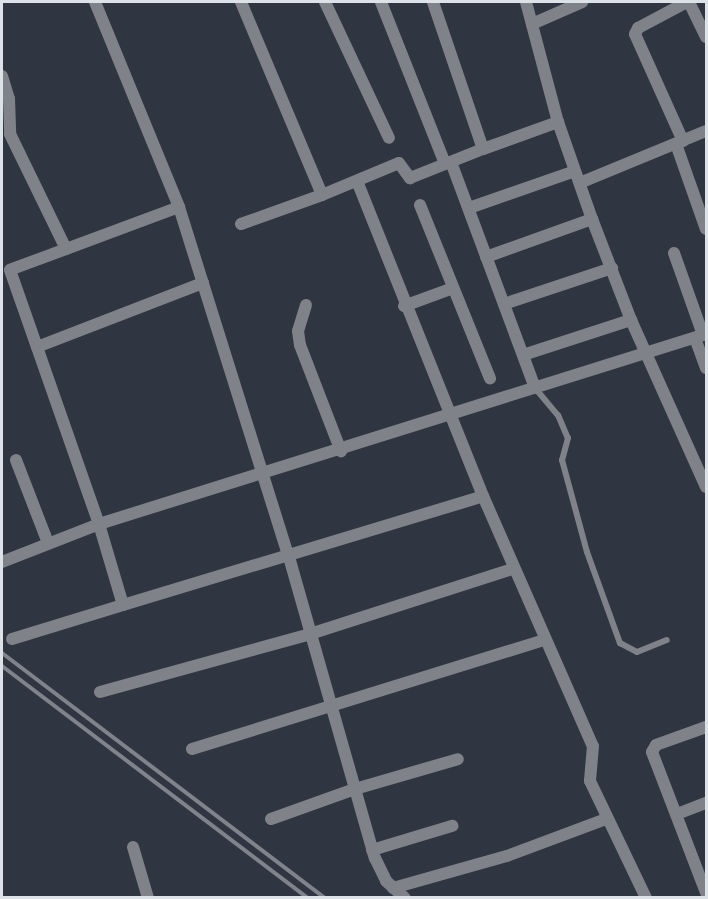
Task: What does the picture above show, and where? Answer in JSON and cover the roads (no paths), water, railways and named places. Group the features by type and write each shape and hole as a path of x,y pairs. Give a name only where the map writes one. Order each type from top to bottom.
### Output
{"street":[{"path":"95,2 179,207 289,557 372,850 381,872 393,888 405,897"},
{"path":"242,2 322,195"},
{"path":"325,2 389,138"},
{"path":"381,2 468,208 535,388"},
{"path":"433,2 483,149"},
{"path":"526,2 558,122 592,219 645,353 706,487"},
{"path":"532,24 582,2"},
{"path":"706,37 688,2 638,28 635,34 679,142 706,229"},
{"path":"2,76 9,99 10,134 66,249"},
{"path":"241,224 322,195 401,162 410,178 558,122"},
{"path":"468,208 578,176 706,131"},
{"path":"357,181 404,306 452,415 513,568 593,746 590,781 606,819 646,897"},
{"path":"420,205 490,378"},
{"path":"123,605 99,524 10,270 179,207"},
{"path":"486,256 592,219"},
{"path":"674,253 702,336 706,368"},
{"path":"504,304 612,268"},
{"path":"37,347 203,283"},
{"path":"404,306 453,288"},
{"path":"306,305 298,339 342,451"},
{"path":"523,356 631,320"},
{"path":"2,562 99,524 262,476 702,336"},
{"path":"16,460 48,543"},
{"path":"12,639 289,557 483,496"},
{"path":"100,692 310,634 513,568"},
{"path":"192,749 332,709 545,640"},
{"path":"706,727 652,748 706,893"},
{"path":"271,819 355,789 458,759"},
{"path":"677,814 706,803"},
{"path":"393,888 507,856 606,819"},
{"path":"372,850 452,826"},
{"path":"133,847 148,897"}],"lane":[{"path":"535,388 558,415 568,438 562,460 587,552 620,643 637,652 667,640"}],"railway":[{"path":"2,653 325,898"},
{"path":"2,666 308,898"}]}
